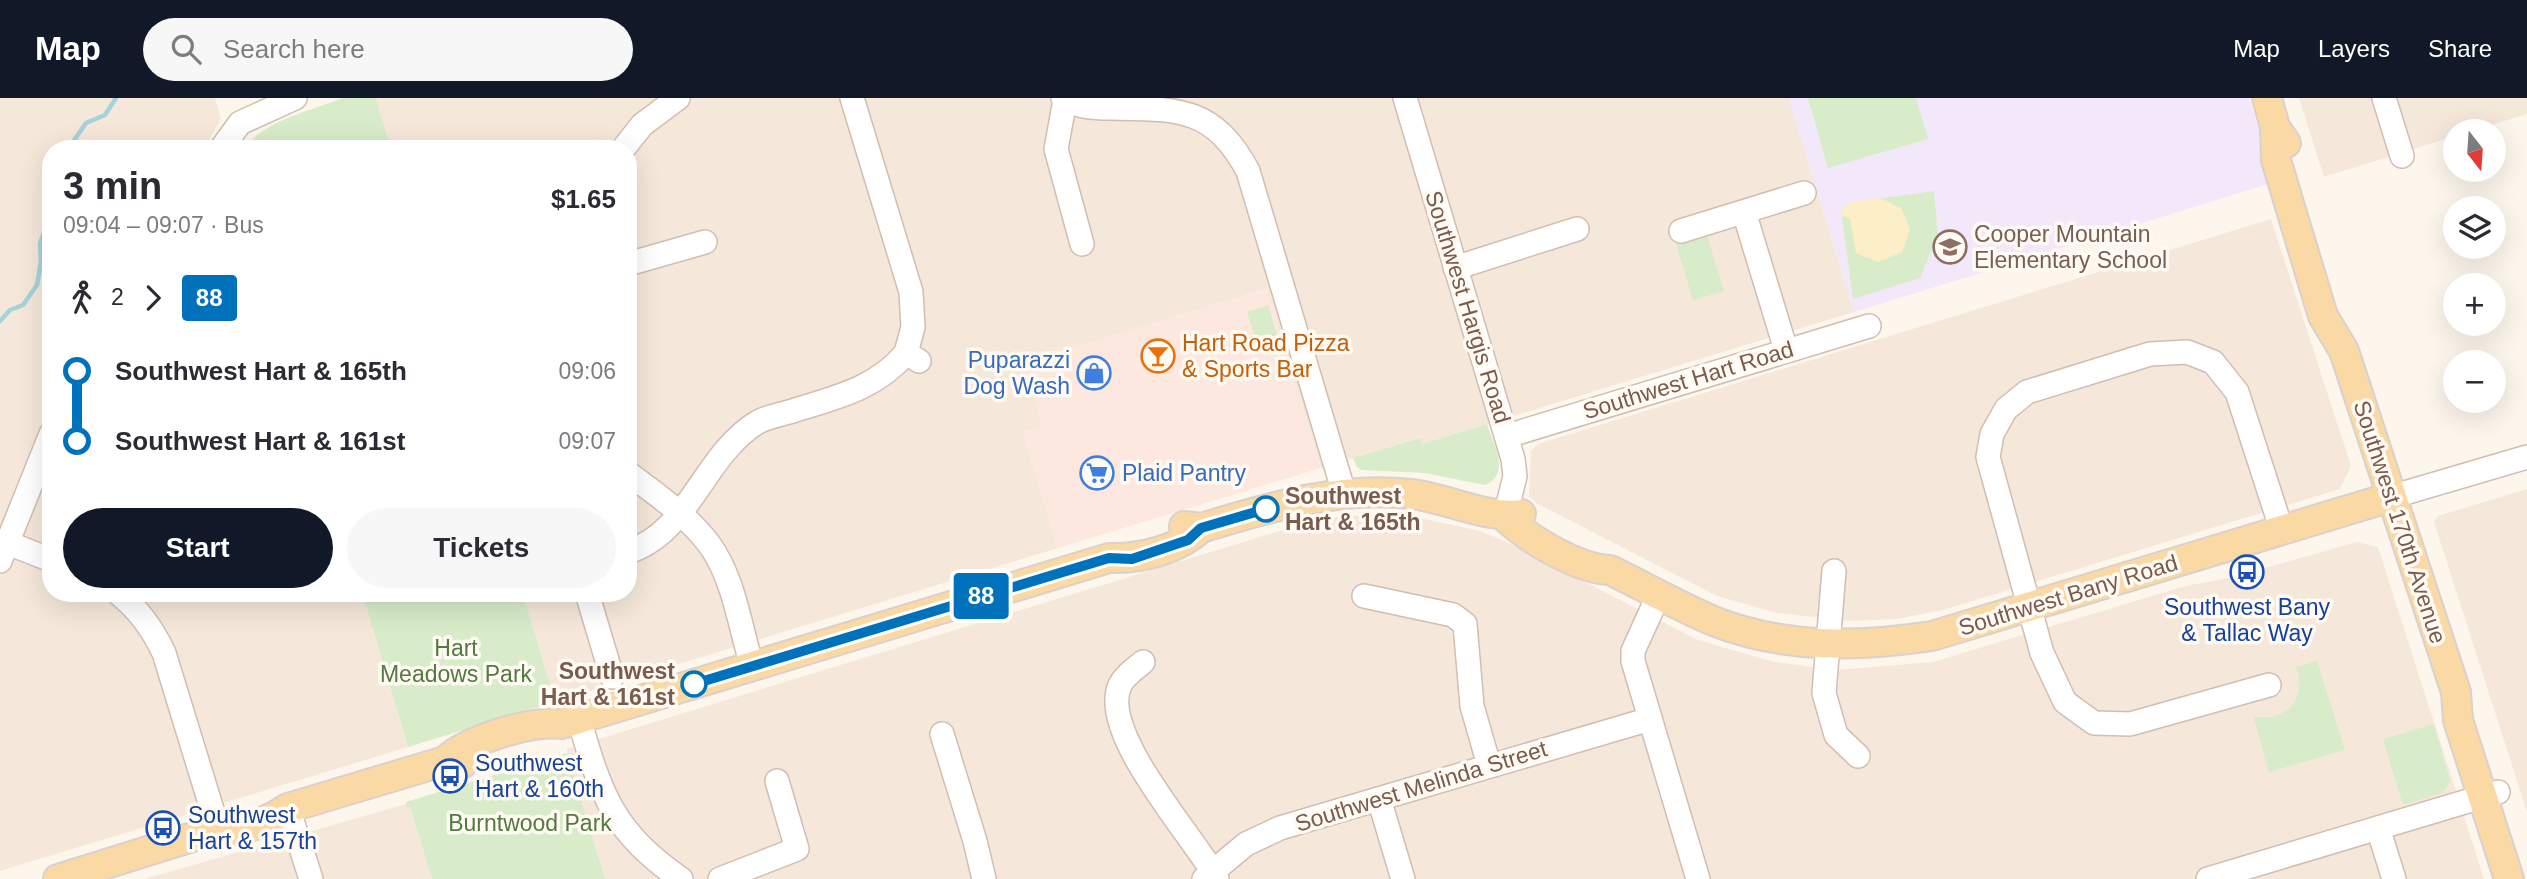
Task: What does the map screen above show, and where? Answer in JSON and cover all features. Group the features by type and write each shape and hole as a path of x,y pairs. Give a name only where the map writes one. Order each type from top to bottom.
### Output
{"main road":[{"name":"Southwest 170th Avenue","path":"2267,98 2276,127 2293,154 2330,270 2342,313 2344,351 2456,692 2458,720 2522,876"},
{"name":"Southwest Bany Road","path":"1344,493 1413,494 1441,498 1505,517 1518,530 1592,570 1610,570 1718,622 1760,635 1826,645 1858,645 1932,636 2391,497"},
{"path":"58,879 219,829 231,831 272,820 288,808 445,761 458,748 544,722 570,721 1109,558 1126,543 1182,526 1201,528 1306,499 1344,493"}],"street":[{"path":"228,140 240,123 295,98"},
{"path":"630,140 642,125 678,98"},
{"path":"637,548 654,541 680,513 731,444 760,422 861,389 912,357 914,327 911,292 852,98"},
{"path":"2384,98 2402,156"},
{"path":"1082,244 1056,149 1064,99 1094,108 1168,109 1191,114 1214,126 1234,145 1248,171 1344,493"},
{"name":"Southwest Hargis Road","path":"1409,99 1455,268 1507,436 1515,476 1505,517"},
{"path":"1681,231 1804,193"},
{"path":"1744,212 1786,350"},
{"path":"1455,268 1577,229"},
{"path":"637,261 705,242"},
{"name":"Southwest Hart Road","path":"1507,436 1869,326"},
{"path":"2269,685 2130,724 2094,723 2064,702 2052,681 1988,457 1992,434 2006,409 2027,392 2150,354 2187,352 2213,362 2237,392 2282,531"},
{"path":"42,457 4,552 42,558"},
{"name":"Southwest Bany Road","path":"2391,497 2527,457"},
{"path":"637,480 680,513 710,545 729,584 752,666"},
{"path":"1834,571 1824,692 1836,734 1858,756"},
{"path":"1659,594 1633,651 1635,672 1698,879"},
{"path":"1363,596 1453,615 1465,624 1472,706 1489,765"},
{"path":"137,602 164,653 219,829"},
{"path":"590,602 612,677"},
{"path":"1143,662 1126,677 1118,691 1126,736 1150,782 1211,876"},
{"name":"Southwest Melinda Street","path":"1211,876 1246,844 1280,828 1650,719"},
{"path":"570,721 606,802 625,832 681,879"},
{"path":"942,734 984,879"},
{"path":"720,879 797,849 777,781"},
{"path":"2208,879 2489,795"},
{"path":"1379,799 1404,879"},
{"path":"288,808 311,879"},
{"path":"2378,828 2395,879"}],"shaded area":[{"path":"0,98 215,98 221,118 209,140 42,140 42,602 365,602 408,747 0,871"},
{"path":"376,98 1789,98 1854,312 1422,444 1419,438 1321,468 1266,289 1024,363 1043,426 1023,432 1058,548 555,702 526,602 637,602 637,140 388,140"},
{"name":"Cooper Mountain Elementary School","path":"1789,98 2249,98 2275,182 1854,312"},
{"path":"2299,98 2527,98 2527,114 2506,120 2443,119 2443,140 2324,177"},
{"path":"2271,219 2351,466 2340,489 1943,610 1897,619 1850,621 1777,613 1717,596 1536,503 1529,496 1531,451 1538,444"},
{"path":"1267,289 1321,468 1058,548 1023,432 1043,426 1024,363"},
{"path":"2527,489 2527,812 2434,522 2438,516"},
{"path":"1338,517 1416,517 1480,531 1507,542 1698,640 1774,662 1835,670 1933,662 2185,586 2229,578 2357,542 2378,547 2484,879 605,879 566,749 1276,532"},
{"path":"406,804 410,807 432,879 144,879"}],"green space":[{"path":"342,98 376,98 388,140 252,140 263,131"},
{"path":"1808,98 1916,98 1928,139 1828,168"},
{"path":"1934,191 1938,235 1920,278 1853,299 1841,210 1848,203"},
{"path":"1707,235 1724,291 1693,300 1676,244"},
{"path":"1268,305 1279,341 1258,347 1247,312"},
{"path":"1487,424 1499,466 1498,474 1485,485 1425,473 1362,470 1357,467 1353,458 1420,438 1422,444"},
{"name":"Hart Meadows Park","path":"365,602 526,602 555,702 408,747"},
{"path":"2317,661 2345,750 2269,772 2253,716 2275,716 2291,706 2299,689 2296,667"},
{"path":"2434,724 2450,782 2442,793 2403,805 2383,739"},
{"name":"Burntwood Park","path":"567,753 605,879 432,879 410,807 407,808 406,802"}],"sand":[{"path":"1880,198 1901,208 1910,229 1902,252 1878,262 1856,253 1850,218 1842,216 1841,210 1848,203"}],"waterway":[{"path":"74,140 86,123 105,115 116,98"},
{"path":"0,321 10,310 23,305 37,285 42,238"}],"bus line":[{"name":"88","path":"694,684 1055,573 1109,558 1132,559 1188,540 1201,528 1266,509"}],"place":[{"name":"Cooper Mountain Elementary School","path":"1950,247"},
{"name":"Hart Road Pizza & Sports Bar","path":"1158,356"},
{"name":"Puparazzi Dog Wash","path":"1094,373"},
{"name":"Plaid Pantry","path":"1097,473"},
{"name":"Southwest Hart & 165th","path":"1266,509"},
{"name":"Southwest Bany & Tallac Way","path":"2247,572"},
{"name":"Southwest Hart & 161st","path":"694,684"},
{"name":"Southwest Hart & 160th","path":"450,776"},
{"name":"Southwest Hart & 157th","path":"163,828"}]}
